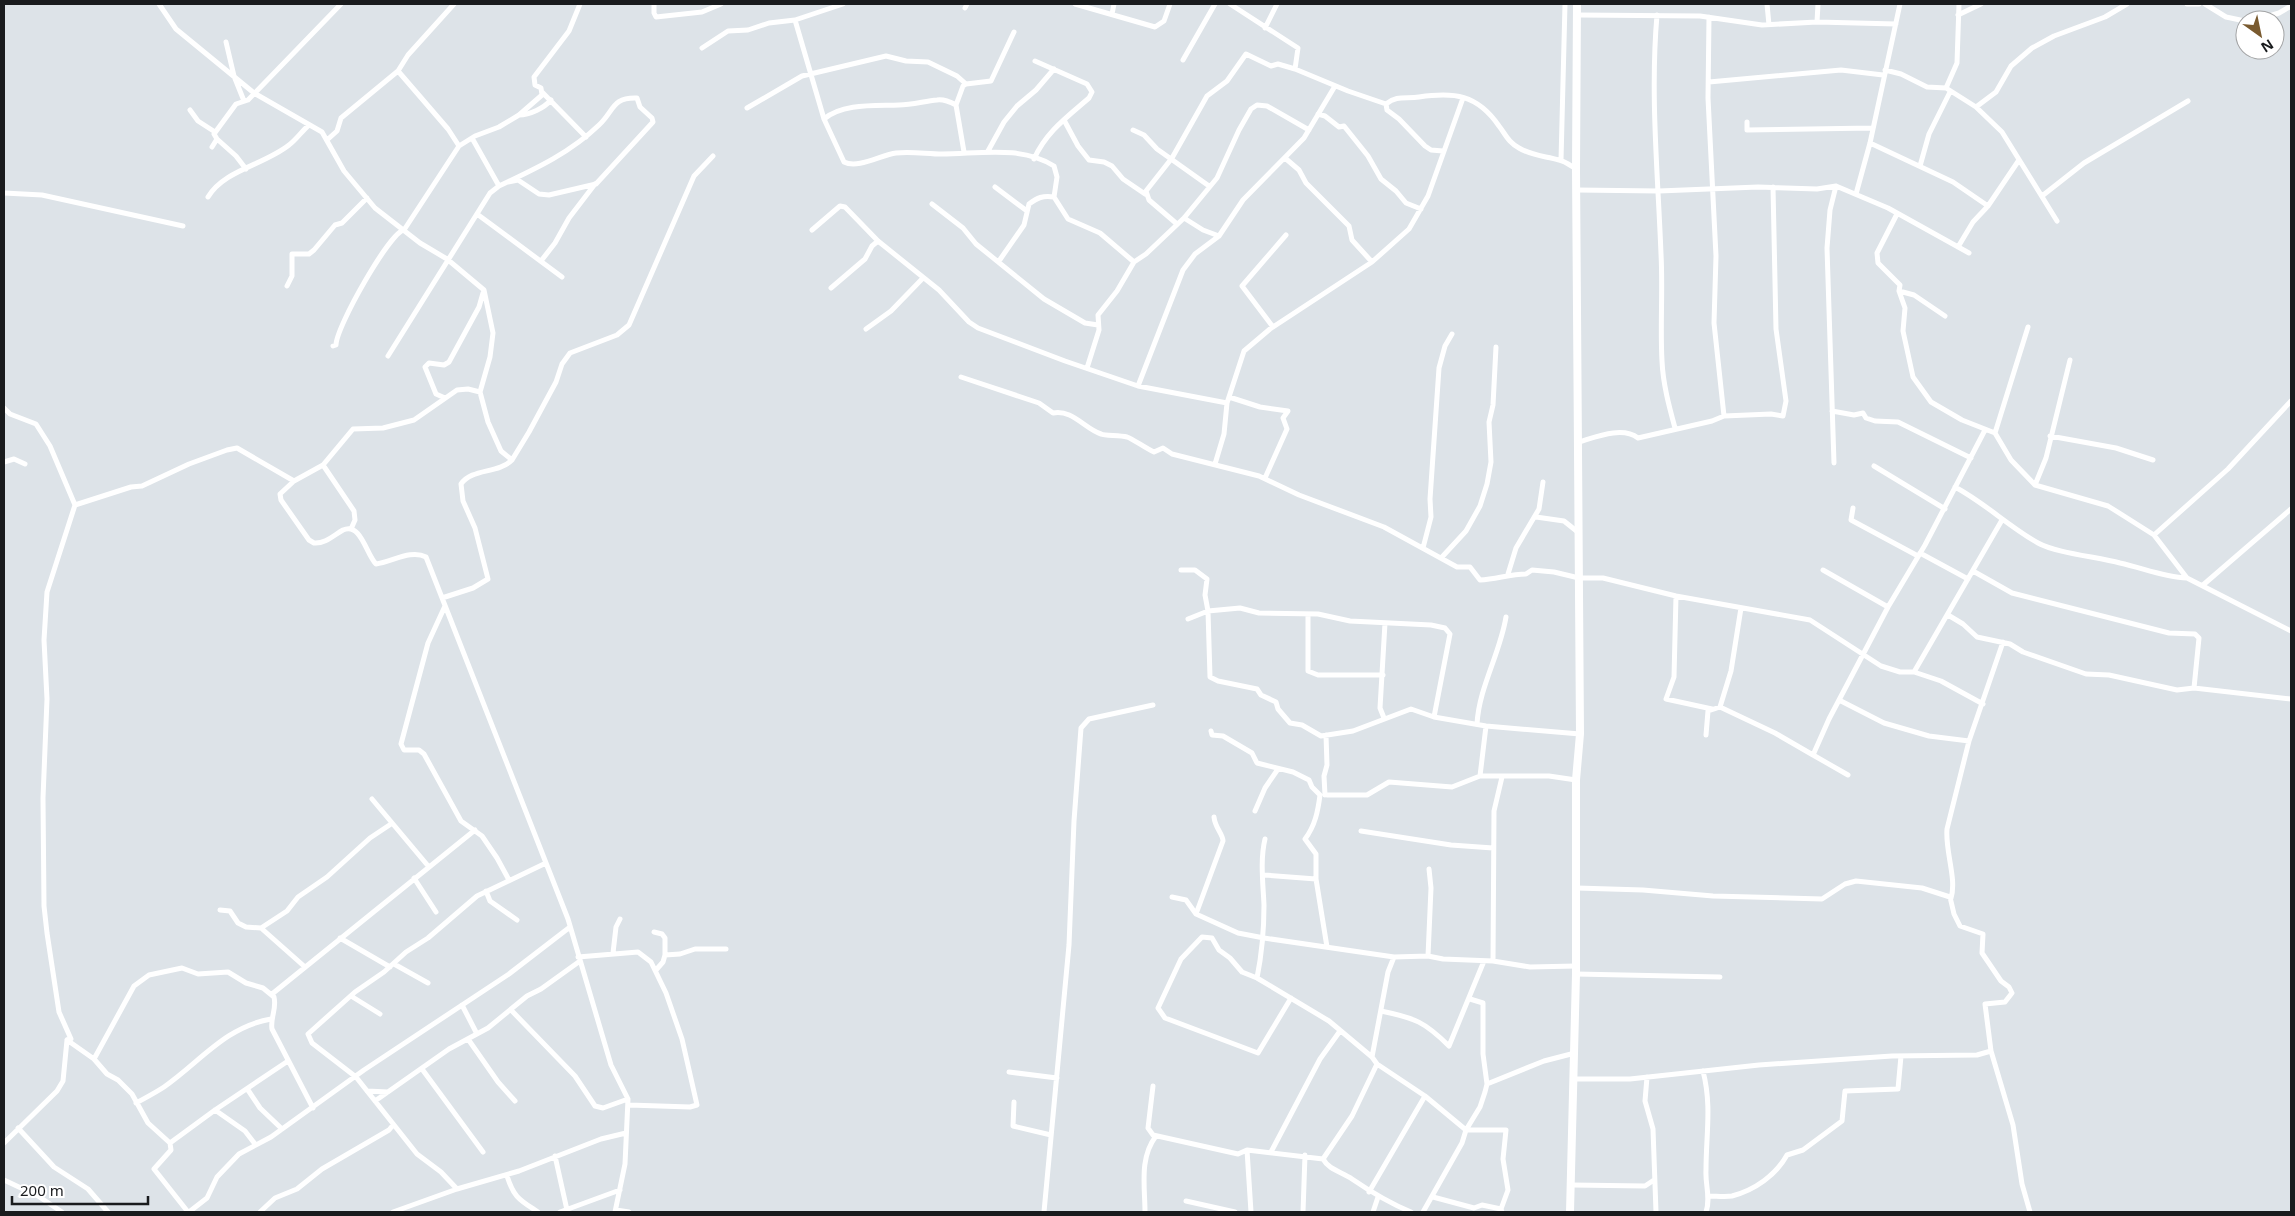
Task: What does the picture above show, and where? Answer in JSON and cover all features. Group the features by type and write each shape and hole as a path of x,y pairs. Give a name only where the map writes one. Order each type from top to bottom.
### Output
{"main road":[{"path":"1570,1212 1575,1079 1576,780 1580,734 1578,190 1576,169 1577,4"}],"street":[{"path":"159,4 176,29 254,93 322,132 344,171 375,208 420,243 447,259 484,290 492,332 490,357 480,392 488,422 501,451 512,460"},
{"path":"330,4 335,10"},
{"path":"215,132 236,104 248,100 341,4"},
{"path":"327,140 337,131 341,118 398,71 408,55 454,4"},
{"path":"580,4 569,31 534,77 535,85 542,88 542,92 586,138"},
{"path":"654,4 656,17 702,12 721,4"},
{"path":"702,48 728,30 748,30 769,23 795,20 843,4"},
{"path":"1075,4 1155,27 1164,21 1170,4"},
{"path":"1112,14 1114,4"},
{"path":"1183,60 1215,4"},
{"path":"1230,4 1298,48 1295,68"},
{"path":"1265,28 1277,4"},
{"path":"1561,160 1565,4"},
{"path":"1767,4 1769,25"},
{"path":"1817,22 1818,4"},
{"path":"1856,194 1870,143 1900,4"},
{"path":"1920,166 1929,134 1948,90 1957,63 1959,4"},
{"path":"1958,15 1981,4"},
{"path":"1976,107 1996,92 2011,66 2032,48 2054,36 2106,17 2127,4"},
{"path":"2187,4 2199,4"},
{"path":"2205,4 2226,17 2235,19"},
{"path":"1578,15 1709,17 1769,25 1817,22 1896,24"},
{"path":"1657,15 1654,48 1654,137 1659,191 1662,362 1666,393 1675,428"},
{"path":"1709,17 1709,82 1716,256 1714,323 1724,416"},
{"path":"795,20 824,118 841,159 848,164 897,153 943,154 988,151 1046,161 1056,171 1054,197 1068,219 1100,233 1134,262"},
{"path":"964,152 956,105 963,86 991,81 1014,32"},
{"path":"226,42 234,76 244,101"},
{"path":"1145,194 1172,158 1207,96 1227,81 1246,54 1271,66 1278,64 1295,68 1335,86 1386,104"},
{"path":"747,108 802,76 861,61 894,57 906,61 928,62 962,78 966,84"},
{"path":"1034,61 1087,84 1092,92 1089,98 1042,142 1034,159"},
{"path":"988,151 1004,122 1017,106 1036,90 1054,69"},
{"path":"1709,82 1841,70 1901,74 1926,86 1948,90 1976,107 2002,132 2058,220"},
{"path":"398,71 448,129 459,146"},
{"path":"1138,386 1183,270 1195,254 1219,236 1243,200 1285,158 1309,130 1335,86"},
{"path":"333,346 336,345 352,304 376,265 397,234 404,230 459,146 519,115 542,95 542,92"},
{"path":"1386,104 1396,97 1413,98 1444,94 1455,94 1477,101 1494,118 1508,142 1525,152 1561,160 1576,169"},
{"path":"388,356 413,313 435,282 447,259 490,193 565,153 601,124 615,104 625,97 637,98 640,107 652,118 653,122 596,184 569,218 555,243 541,262"},
{"path":"1215,464 1224,434 1228,400 1244,350 1273,327 1372,262 1405,233 1428,196 1463,98"},
{"path":"519,115 527,115 547,105 551,100"},
{"path":"824,118 833,112 872,106 937,100 956,105"},
{"path":"2042,196 2084,163 2188,101"},
{"path":"1087,368 1098,335 1098,315 1117,291 1134,262 1184,218 1219,174 1239,130 1254,107 1260,104 1267,106 1309,130"},
{"path":"1386,104 1386,110 1399,119 1425,146 1431,150 1443,151"},
{"path":"190,110 198,121 215,132 217,139 236,156 246,169"},
{"path":"1318,114 1325,116 1339,127 1344,126 1368,156 1380,178 1396,190 1406,203 1421,209"},
{"path":"1064,120 1078,146 1089,160 1104,162 1112,166 1123,179 1145,194 1149,200 1177,224"},
{"path":"1747,122 1748,130 1872,128"},
{"path":"208,198 218,182 290,145 309,125"},
{"path":"1133,130 1144,135 1157,149 1209,186"},
{"path":"472,138 500,186"},
{"path":"212,147 217,139"},
{"path":"1870,143 1953,182 1988,206"},
{"path":"442,598 473,588 488,579 475,528 463,501 462,484 473,474 498,469 512,460 556,382 562,364 570,353 617,335 630,325 694,176 713,156"},
{"path":"1285,158 1299,170 1306,183 1321,199 1344,220 1349,226 1352,240 1372,262"},
{"path":"1958,247 1980,213 1988,206 2019,160"},
{"path":"508,182 518,180 539,194 549,195 596,184"},
{"path":"1578,190 1659,191 1773,187 1817,189 1836,186 1897,214 1969,253"},
{"path":"1834,463 1827,248 1830,210 1836,186"},
{"path":"995,187 1027,212"},
{"path":"1579,442 1606,434 1632,434 1638,438 1712,421 1724,416 1771,414 1783,416 1786,401 1776,329 1773,187"},
{"path":"4,193 42,195 183,226"},
{"path":"999,261 1024,225 1029,204 1042,196 1054,197"},
{"path":"287,286 292,276 292,254 308,254 314,250 335,225 342,223 367,198"},
{"path":"932,204 963,228 976,244 1044,300 1085,322 1098,325"},
{"path":"812,230 840,206 845,207 878,241 952,303 969,322 978,328 1138,386 1288,411 1283,418 1287,429 1265,478"},
{"path":"477,214 562,277"},
{"path":"1897,214 1876,252 1876,258 1878,263 1900,285 1899,291 1905,308 1903,328 1913,377 1919,387 1935,406 1985,430 1996,433 2011,460 2035,485 2108,506 2154,535 2187,578"},
{"path":"1184,218 1219,236"},
{"path":"1273,327 1242,286 1286,235"},
{"path":"831,288 865,259 872,246 878,241"},
{"path":"866,329 890,312 923,278"},
{"path":"445,398 435,392 425,368 429,363 444,365 449,362 479,307 484,290"},
{"path":"1899,291 1914,295 1945,316"},
{"path":"1996,433 2028,327"},
{"path":"1423,548 1431,517 1430,499 1439,368 1445,346 1452,334"},
{"path":"1442,557 1466,531 1480,506 1487,484 1491,462 1489,422 1493,406 1496,347"},
{"path":"2035,485 2046,458 2070,360"},
{"path":"961,377 1039,403 1053,413 1059,412 1080,421 1102,435 1115,433 1129,437 1140,446 1154,452 1163,448 1172,454 1265,478 1293,493 1384,527 1442,557 1457,567 1470,567 1480,580 1493,580 1508,574 1526,574 1532,570 1554,572 1579,578 1603,578 1676,596 1810,620 1864,653 1881,666 1900,672 1914,672 1952,685 1983,704"},
{"path":"480,392 463,388 457,390 414,420 383,428 353,429 323,465 294,481 280,494 281,500 309,540 317,544 345,529 352,529 357,532 376,564 412,555 421,554 426,556 546,863 570,928 611,1065 628,1102 625,1164 615,1211 628,1212"},
{"path":"2154,535 2228,469 2291,401"},
{"path":"4,408 10,414 36,424 50,446 75,505 47,592 44,640 48,699 43,798 44,906 60,1012 71,1039 67,1040 63,1081 57,1091 4,1143"},
{"path":"1832,411 1854,415 1863,413 1866,418 1875,421 1898,422 1971,458"},
{"path":"1813,755 1839,700 1888,607 1945,509 1985,430"},
{"path":"2050,436 2116,448 2153,460"},
{"path":"75,505 131,487 142,486 189,464 237,448 294,481"},
{"path":"4,462 14,459 25,464"},
{"path":"323,465 354,511 356,520 352,529"},
{"path":"1874,466 1945,509"},
{"path":"1508,574 1516,548 1536,517 1542,482"},
{"path":"1955,487 2040,544 2118,562 2168,577 2187,578 2291,631"},
{"path":"1853,508 1851,520 1968,579"},
{"path":"2203,585 2291,509"},
{"path":"1536,517 1564,521 1578,533"},
{"path":"1914,672 2002,520"},
{"path":"1181,570 1196,570 1207,579 1205,595 1208,611 1210,677 1218,681 1257,689 1261,695 1276,702 1278,709 1290,723 1302,725 1321,736 1353,732 1384,718 1411,710 1434,717 1486,726 1580,734"},
{"path":"1824,570 1888,607"},
{"path":"1973,570 2012,593 2169,633 2195,634 2199,638 2194,688"},
{"path":"1676,596 1674,677 1666,698 1712,709"},
{"path":"445,606 428,643 401,744 404,750 419,750 424,754 461,821 482,836 509,880"},
{"path":"1188,619 1208,611 1240,608 1260,612 1318,614 1344,620 1431,625 1450,631 1434,717"},
{"path":"1720,707 1730,671 1741,608"},
{"path":"1308,615 1308,672 1318,674 1382,675"},
{"path":"1948,615 1963,624 1977,637 2002,642 2086,674 2109,675 2177,690 2194,688 2291,699"},
{"path":"1477,724 1481,694 1503,635 1506,617"},
{"path":"1384,623 1380,708 1384,718"},
{"path":"2002,642 1970,741 1947,829 1946,842 1953,888 1951,898 1954,914 1958,923 1963,928 1983,934 1982,953 2001,981 2010,988 2012,993 2005,1002 1985,1004 1991,1051 2013,1125 2022,1184 2030,1212"},
{"path":"1839,700 1884,723 1929,736 1970,741"},
{"path":"1044,1212 1069,945 1074,822 1082,724 1089,719 1153,705"},
{"path":"1706,735 1708,711 1720,707 1775,733 1848,775"},
{"path":"1480,776 1486,726"},
{"path":"1212,731 1212,735 1223,736 1252,753 1258,763 1293,772 1309,780 1312,787 1320,795 1368,795 1389,782 1452,787 1480,776 1549,776 1576,780"},
{"path":"1326,735 1328,766 1324,776 1327,795"},
{"path":"1255,811 1265,788 1278,769"},
{"path":"1492,962 1494,811 1502,777"},
{"path":"1320,795 1318,810 1310,832 1305,839 1316,854 1316,879 1327,947"},
{"path":"372,799 429,867"},
{"path":"1196,914 1223,842 1222,836 1214,826 1214,817"},
{"path":"220,910 230,911 238,923 246,927 262,928 287,912 298,897 327,877 370,838 391,824"},
{"path":"272,994 474,830"},
{"path":"1361,831 1451,845 1493,848"},
{"path":"1257,978 1264,938 1264,875 1261,855 1265,839"},
{"path":"457,1189 441,1172 417,1154 356,1077 312,1043 308,1034 350,996 486,891 546,863"},
{"path":"1428,956 1431,888 1429,869"},
{"path":"1264,875 1316,879"},
{"path":"414,878 436,912"},
{"path":"1577,888 1634,889 1713,896 1822,899 1845,884 1856,881 1922,888 1948,895 1951,898"},
{"path":"486,891 490,901 516,920"},
{"path":"1172,897 1186,900 1196,914 1238,933 1394,957 1428,956 1530,967 1720,977"},
{"path":"613,953 616,927 620,919"},
{"path":"262,928 305,967"},
{"path":"67,1040 94,1059 106,1074 118,1080 132,1094 153,1129 170,1143 172,1150 154,1170 188,1212 207,1198 214,1181 239,1154 313,1108 570,928"},
{"path":"654,932 662,934 665,938 663,962 656,970"},
{"path":"1291,998 1273,1026 1268,1041 1258,1053 1165,1018 1158,1008 1182,959 1195,943 1206,936 1212,938 1219,950 1230,958 1242,972 1257,978 1291,998 1329,1021 1372,1057 1377,1064 1425,1096 1456,1119 1466,1130 1506,1130 1503,1159 1508,1190 1502,1211 1482,1205 1474,1208 1433,1198"},
{"path":"340,938 428,983"},
{"path":"665,954 680,954 695,949 726,949"},
{"path":"375,1101 449,1049 477,1034 527,996 541,989 579,959 613,953 638,952 651,962 656,970 682,1039 697,1105 690,1107 628,1102 603,1108 595,1106 575,1076 510,1010"},
{"path":"1372,1057 1388,972 1394,957"},
{"path":"1381,1011 1403,1015 1429,1026 1449,1046 1470,999 1484,961"},
{"path":"94,1059 134,986 149,975 182,968 198,974 228,972 242,982 263,988 272,994 275,1002 271,1019 275,1035 313,1108"},
{"path":"350,996 380,1014"},
{"path":"1423,1212 1433,1198 1462,1143 1466,1130 1480,1107 1487,1084 1483,1054 1483,1003 1470,999"},
{"path":"462,1005 477,1034"},
{"path":"136,1103 163,1088 228,1036 247,1024 271,1019"},
{"path":"1271,1152 1320,1059 1340,1031"},
{"path":"468,1039 498,1082 515,1101"},
{"path":"1575,1079 1604,1080 1647,1077 1901,1056 1976,1055 1991,1051"},
{"path":"1487,1084 1544,1061 1575,1053"},
{"path":"1709,1196 1732,1196 1755,1188 1778,1171 1787,1155 1803,1150 1842,1121 1845,1091 1898,1088 1901,1056"},
{"path":"170,1143 215,1110 288,1062"},
{"path":"1323,1159 1352,1116 1377,1064"},
{"path":"422,1069 483,1152"},
{"path":"1703,1071 1710,1105 1706,1172 1709,1196 1706,1212"},
{"path":"1009,1072 1057,1078"},
{"path":"1647,1077 1645,1101 1653,1129 1656,1212"},
{"path":"1153,1086 1148,1128 1150,1134 1238,1154 1247,1150 1323,1159"},
{"path":"248,1090 260,1108 282,1129"},
{"path":"367,1091 389,1092"},
{"path":"1369,1192 1425,1096"},
{"path":"1014,1102 1013,1126 1051,1136"},
{"path":"215,1110 245,1131 255,1144"},
{"path":"260,1212 275,1198 297,1189 322,1169 389,1130 393,1125"},
{"path":"18,1128 54,1167 88,1188 108,1212"},
{"path":"392,1212 457,1189 507,1176 601,1139 626,1133"},
{"path":"1146,1212 1143,1192 1145,1169 1149,1147 1156,1136"},
{"path":"1247,1150 1251,1212"},
{"path":"555,1156 567,1210"},
{"path":"1304,1212 1305,1156"},
{"path":"1323,1159 1327,1166 1351,1178 1369,1192 1411,1212"},
{"path":"507,1176 512,1192 528,1207 538,1212"},
{"path":"4,1180 38,1196 62,1212"},
{"path":"1572,1185 1646,1186 1654,1180"},
{"path":"560,1212 620,1190"},
{"path":"1373,1212 1378,1197"},
{"path":"1186,1202 1235,1212"}]}
